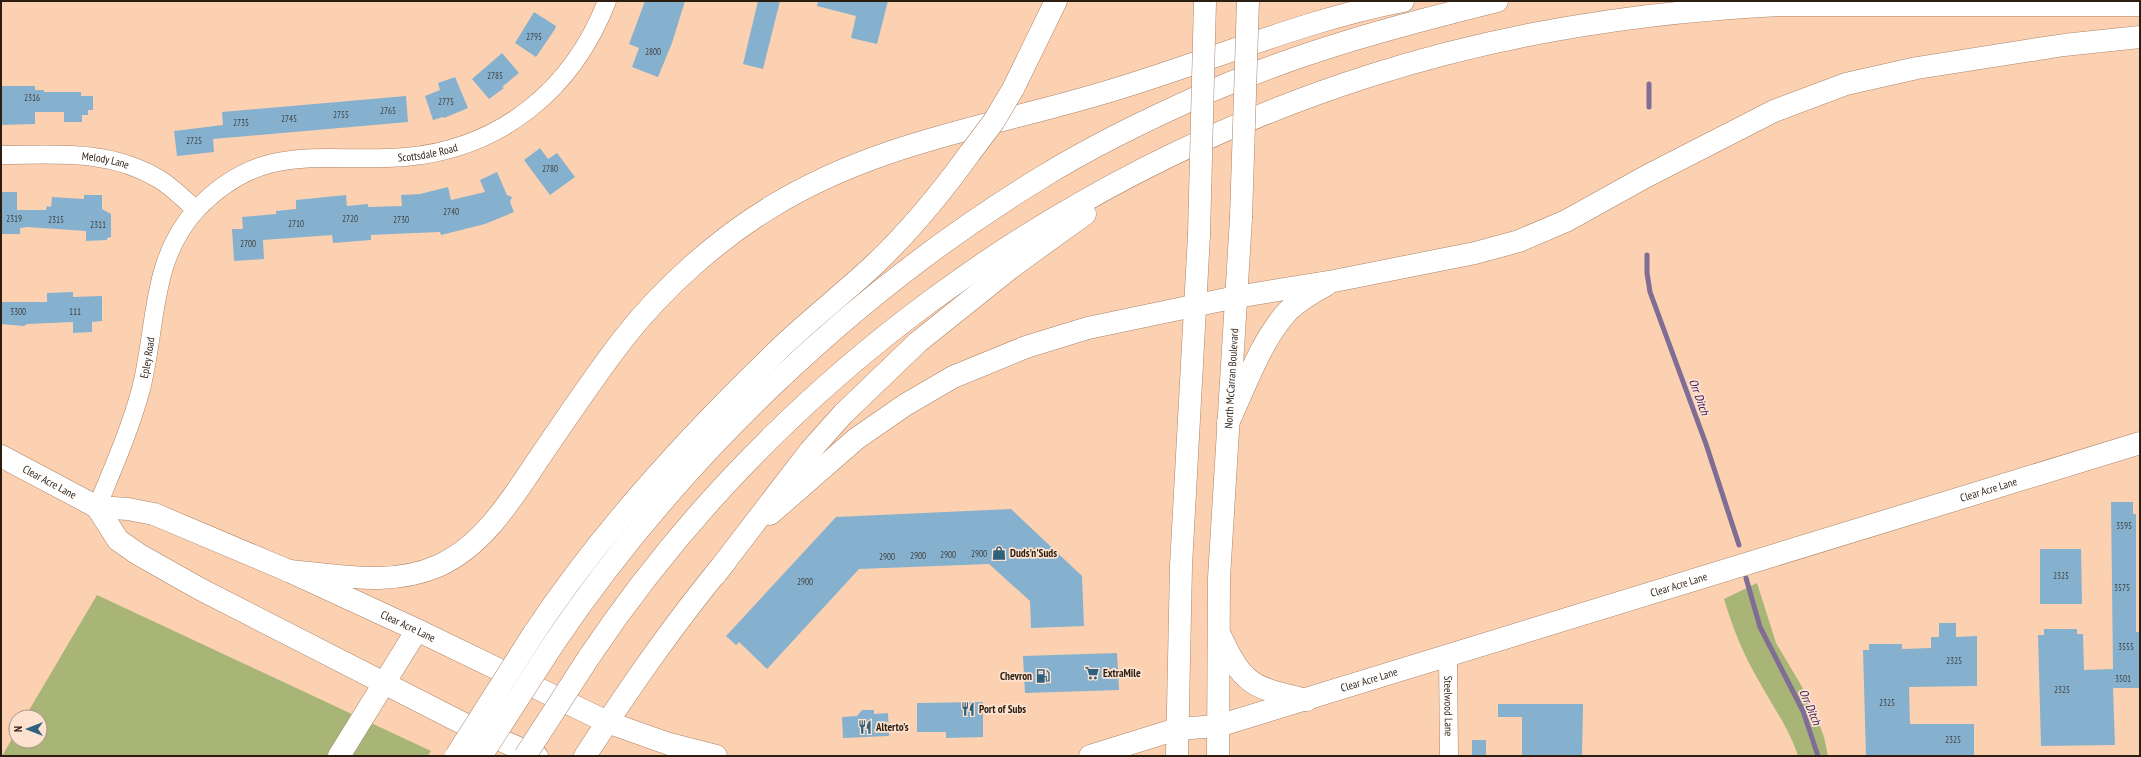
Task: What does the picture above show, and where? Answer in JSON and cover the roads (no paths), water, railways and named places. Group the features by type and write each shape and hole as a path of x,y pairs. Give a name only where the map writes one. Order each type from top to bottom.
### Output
{"main road":[{"path":"456,756 534,633 601,542 666,465 772,355 874,264 915,222 970,153 994,121 1013,89 1056,1"},
{"path":"1175,755 1177,729 1180,566 1199,235 1205,1"},
{"name":"North McCarran Boulevard","path":"1218,756 1218,630 1228,423 1241,218 1248,1"},
{"path":"289,571 363,579 407,576 438,566 463,552 486,531 511,500 627,334 673,285 706,254 771,207 845,168 928,139 1090,97 1297,28 1403,1"},
{"path":"481,756 554,643 609,568 650,517 698,462 764,394 883,290 955,234 1041,177 1114,137 1213,90 1348,41 1496,1"},
{"path":"525,756 589,657 648,577 721,489 810,400 887,334 936,296 1046,222 1144,168 1234,126 1342,84 1404,65 1491,43 1584,24 1626,18 1779,5 2140,5"},
{"path":"714,576 778,505 856,439 905,405 954,376 1026,347 1088,328 1236,297 1334,281 1475,253 1518,241 1566,221 1647,176 1774,111 1846,84 1917,68 2064,45 2140,37"},
{"path":"585,756 643,668 810,451 843,414 918,342 1013,266 1098,204 1234,126"},
{"path":"1228,423 1273,330 1294,306 1310,294 1334,281"},
{"name":"Clear Acre Lane","path":"1090,756 1177,729 1218,726 1307,700 2140,443"},
{"name":"Clear Acre Lane","path":"1,456 97,507 128,509 154,514 289,571 417,630 607,722 669,744 716,756"},
{"name":"Clear Acre Lane","path":"97,507 118,540 138,554 232,606 385,684 503,742 537,756"},
{"path":"339,756 385,684 417,630"},
{"path":"1218,630 1232,660 1239,671 1251,682 1266,690 1307,700"},
{"name":"Clear Acre Lane","path":"1175,755 1218,726"}],"street":[{"name":"Scottsdale Road","path":"196,210 233,178 258,167 282,161 308,158 405,157 435,153 459,146 487,135 516,119 541,100 563,78 581,54 597,28 607,1"},
{"name":"Melody Lane","path":"1,155 90,156 115,160 138,168 159,180 196,210"},
{"name":"Epley Road","path":"97,507 132,420 142,386 162,271 168,252 182,228 196,210"},
{"name":"Steelwood Lane","path":"1448,656 1449,756"}],"waterway":[{"name":"Orr Ditch","path":"1649,84 1649,107"},
{"name":"Orr Ditch","path":"1647,255 1647,273 1650,292 1706,444 1739,545"},
{"name":"Orr Ditch","path":"1746,578 1760,627 1803,711 1818,756"}],"place":[{"name":"Duds'n'Suds","path":"999,553"},
{"name":"ExtraMile","path":"1092,673"},
{"name":"Chevron","path":"1043,676"},
{"name":"Port of Subs","path":"968,709"},
{"name":"Alterto's","path":"865,727"}]}
